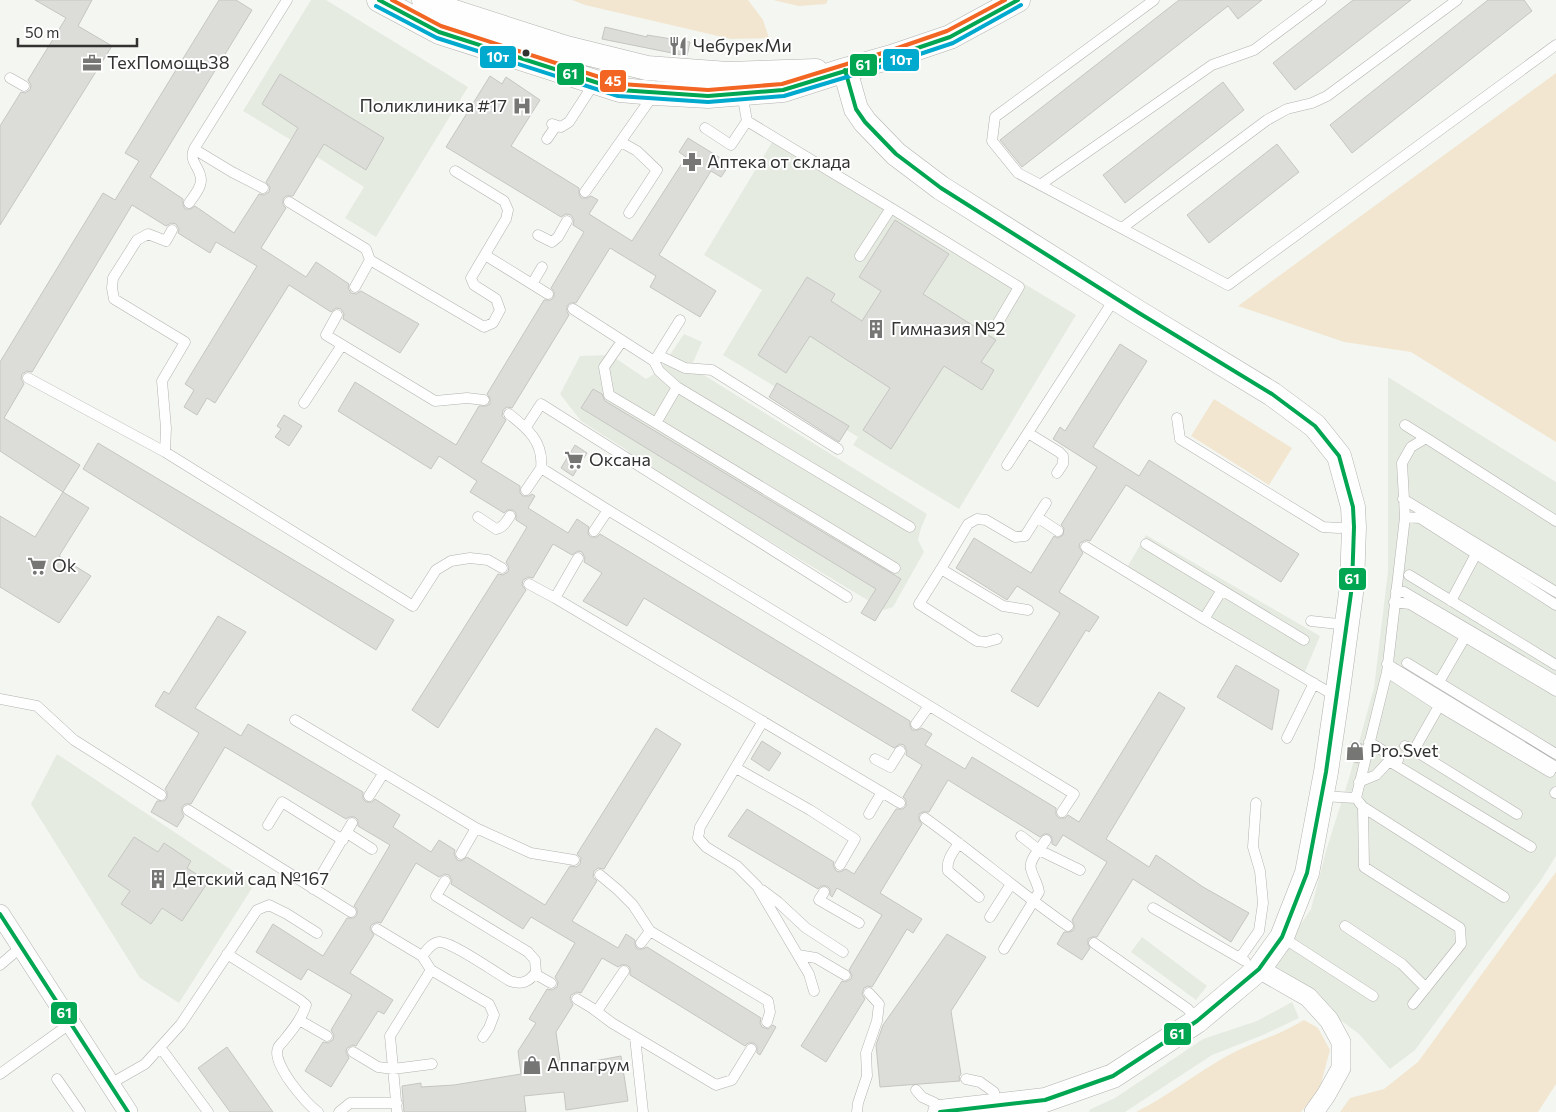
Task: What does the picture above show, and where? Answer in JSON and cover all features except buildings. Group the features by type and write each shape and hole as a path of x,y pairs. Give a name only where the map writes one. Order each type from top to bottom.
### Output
{"street":[{"path":"379,0 439,32 620,90 708,96 783,90 845,70 891,58 950,36 1018,0"},
{"path":"424,0 436,6 566,48 647,68 728,74 845,70"},
{"path":"845,70 856,109 865,122 896,154 941,188 1272,394 1315,426 1339,456 1352,507 1354,527 1352,586 1321,796 1307,873 1282,937 1250,964 1197,1021 1113,1076 1045,1100 939,1112"},
{"path":"0,914 128,1112"},
{"path":"1250,964 1308,997 1328,1020 1341,1042 1341,1068 1314,1112"}],"lane":[{"path":"189,203 198,189 201,180 193,162 192,154 194,149 287,0"},
{"path":"1154,0 995,118 992,141 1018,173 1228,285 1556,45"},
{"path":"1040,185 1212,65 1254,50 1321,0"},
{"path":"1122,228 1267,120 1287,109 1312,103 1327,96 1457,0"},
{"path":"10,78 24,86"},
{"path":"547,139 554,125 561,127 569,122 596,81"},
{"path":"585,192 654,93"},
{"path":"705,128 731,145 746,121 742,93"},
{"path":"746,121 1020,287 996,326"},
{"path":"621,142 636,151 657,170 630,213"},
{"path":"194,149 263,188"},
{"path":"290,202 366,249 370,260 484,327 493,323 500,310 496,299 474,285 471,278 506,219 508,210 504,201 455,171"},
{"path":"860,256 891,208"},
{"path":"538,235 552,242 558,237 567,221"},
{"path":"165,452 166,428 162,381 185,342 114,298 112,288 113,278 137,240 148,234 166,241 172,230"},
{"path":"485,255 548,294"},
{"path":"355,287 370,260"},
{"path":"532,284 542,267"},
{"path":"1007,465 1116,298"},
{"path":"573,309 622,341 656,358 684,368 712,370 838,449"},
{"path":"337,315 326,335 435,401 467,398 484,400"},
{"path":"680,320 656,358 659,371 678,387 910,527"},
{"path":"622,341 604,367 609,394 895,568"},
{"path":"304,403 342,345"},
{"path":"28,378 165,452 413,606 436,570 450,561 470,558 488,560 502,568"},
{"path":"656,423 678,387"},
{"path":"526,428 541,404 847,597"},
{"path":"509,414 533,434 542,458 541,468 526,490"},
{"path":"1177,418 1180,439 1322,527 1354,527"},
{"path":"1405,425 1556,521"},
{"path":"1028,433 1064,456 1063,464 1058,474"},
{"path":"1356,798 1387,668 1405,517 1402,463 1411,447 1426,438"},
{"path":"541,468 1074,794 1062,812"},
{"path":"1403,499 1556,592"},
{"path":"997,639 986,642 977,641 919,604 968,524 977,519 986,520 1014,537 1025,536 1046,503"},
{"path":"594,531 608,510"},
{"path":"478,517 496,529 504,525 510,516"},
{"path":"1037,517 1058,530"},
{"path":"1405,517 1420,518 1556,605"},
{"path":"1146,544 1304,640"},
{"path":"1086,548 1337,697"},
{"path":"1451,601 1476,554"},
{"path":"555,598 578,558"},
{"path":"941,569 1002,606 1028,610"},
{"path":"1409,576 1556,665"},
{"path":"529,584 900,803"},
{"path":"1204,619 1222,590"},
{"path":"1396,591 1404,592 1556,681"},
{"path":"1394,602 1410,604 1556,691"},
{"path":"1311,621 1347,625"},
{"path":"1439,682 1465,637"},
{"path":"1407,662 1556,754"},
{"path":"1387,668 1439,706 1553,770"},
{"path":"1387,668 1553,770"},
{"path":"1287,738 1314,683"},
{"path":"0,699 38,706 74,740 161,794"},
{"path":"916,724 929,706"},
{"path":"1439,706 1409,748 1517,814"},
{"path":"294,720 476,828 531,853 574,860"},
{"path":"763,721 700,827 698,838 706,847 737,866 757,886 778,902 806,928 843,952"},
{"path":"1369,742 1493,817"},
{"path":"875,759 890,767 900,751"},
{"path":"1359,782 1376,775 1389,761 1531,847"},
{"path":"736,768 810,810 855,839 840,865"},
{"path":"369,796 383,774"},
{"path":"869,814 882,792"},
{"path":"1321,796 1356,798 1363,806 1504,897"},
{"path":"268,826 282,802 372,849"},
{"path":"1153,908 1250,964 1260,931 1263,903 1260,871 1253,847 1256,803"},
{"path":"1363,806 1364,867 1460,928 1461,944 1413,1004"},
{"path":"188,810 351,912"},
{"path":"925,818 1068,926"},
{"path":"312,889 352,823"},
{"path":"460,854 476,828"},
{"path":"1021,836 1039,850 1080,870"},
{"path":"1004,949 1039,892 1030,867 1031,862 1046,840"},
{"path":"959,843 949,859 948,871 979,897"},
{"path":"600,875 633,905 650,931 768,1001 770,1012 767,1022"},
{"path":"422,956 431,945 439,942 452,945 510,981 519,984 529,981 535,974 536,960 528,952 436,896 445,880"},
{"path":"990,917 1011,884"},
{"path":"757,886 810,974 814,991"},
{"path":"824,892 819,900 859,923"},
{"path":"110,1084 145,1064 181,1024 257,910 269,905 317,933"},
{"path":"1345,926 1402,964 1426,988"},
{"path":"377,929 422,956 431,970 489,1004 494,1015 483,1037"},
{"path":"641,944 650,931"},
{"path":"1282,937 1373,996"},
{"path":"1094,942 1188,1009 1197,1021"},
{"path":"0,965 21,947"},
{"path":"227,954 306,1005 299,1020 278,1048 276,1056 280,1066 300,1095 311,1108 318,1112"},
{"path":"798,955 816,958 845,976"},
{"path":"339,1112 350,1104 397,1108 390,1036 431,970"},
{"path":"597,1012 624,971"},
{"path":"535,974 551,984"},
{"path":"858,1112 858,1103 867,1076 866,1054 877,1021 879,1004 869,993"},
{"path":"577,999 634,1037 716,1085 732,1080 751,1050"},
{"path":"299,1020 327,1036"},
{"path":"0,1074 71,1023"},
{"path":"634,1037 643,1112"},
{"path":"160,1047 208,1112"},
{"path":"353,1052 378,1067 394,1069 432,1064"},
{"path":"57,1079 78,1111"},
{"path":"966,1079 980,1082 994,1092 996,1106"},
{"path":"916,1090 922,1097 935,1104 939,1112"}],"shaded area":[{"path":"311,0 326,0 468,87 376,237 345,218 364,187 317,157 308,171 283,155 291,140 243,111"},
{"path":"572,0 748,0 763,20 769,38 731,39 585,5"},
{"path":"773,0 828,0 826,4 799,6"},
{"path":"1556,73 1556,442 1411,352 1344,342 1238,306"},
{"path":"777,134 1076,315 959,509 853,445 858,437 723,355 762,290 704,255"},
{"path":"684,334 702,342 691,367 927,514 918,540 924,552 893,607 884,610 631,458 628,451 581,421 560,394 580,356 611,355 646,379 659,371"},
{"path":"1388,377 1556,482 1556,856 1541,880 1415,1050 1390,1069 1359,1034 1271,968 1311,909 1374,688 1388,571"},
{"path":"1214,399 1292,448 1269,485 1191,436"},
{"path":"1146,535 1320,636 1304,674 1125,571"},
{"path":"57,754 254,885 179,1003 140,978 31,804"},
{"path":"1556,872 1556,1084 1538,1112 1340,1112 1350,1098 1384,1089 1418,1062"},
{"path":"1142,937 1207,986 1196,1000 1131,952"},
{"path":"1292,1002 1299,1018 1263,1035 1212,1055 1125,1112 1090,1112 1089,1110 1115,1098 1203,1039 1257,1021"},
{"path":"1304,1020 1318,1028 1330,1050 1319,1091 1301,1112 1136,1112 1227,1056"}],"transit line":[{"name":"61","path":"379,0 439,32 620,90 708,96 783,90 891,57 950,37 1018,0"},
{"name":"45","path":"392,0 441,26 621,84 708,90 782,84 947,31 1005,0"},
{"name":"10т","path":"376,6 437,38 618,96 708,102 784,96 893,63 953,43 1021,5"},
{"name":"61","path":"845,70 856,109 865,122 896,154 941,188 1139,313 1272,394 1315,426 1339,456 1353,507 1352,586 1326,772 1307,873 1282,937 1259,969 1197,1021 1113,1076 1045,1100 940,1112"},
{"name":"61","path":"0,914 128,1112"}],"place":[{"name":"ЧебурекМи","path":"678,46"},
{"name":"ТехПомощь38","path":"92,63"},
{"name":"Поликлиника #17","path":"522,106"},
{"name":"Аптека от склада","path":"692,162"},
{"name":"Гимназия №2","path":"876,329"},
{"name":"Оксана","path":"574,460"},
{"name":"Ok","path":"37,566"},
{"name":"Pro.Svet","path":"1355,751"},
{"name":"Детский сад №167","path":"158,879"},
{"name":"Аппагрум","path":"532,1065"}]}
